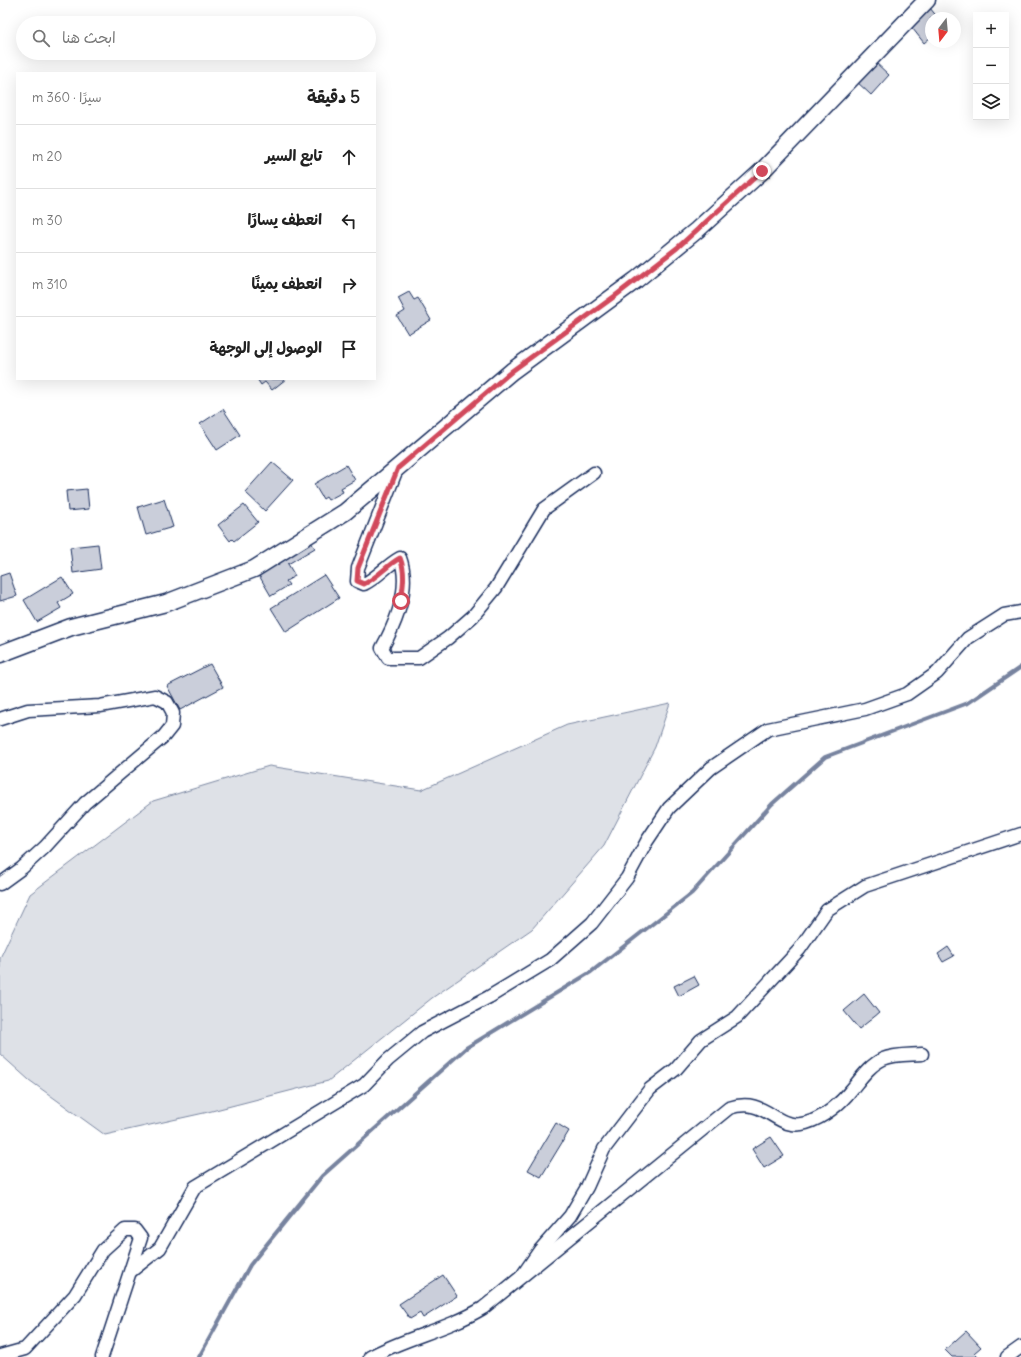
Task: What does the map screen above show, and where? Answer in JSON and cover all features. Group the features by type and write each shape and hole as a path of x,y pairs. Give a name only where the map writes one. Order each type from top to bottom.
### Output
{"street":[{"path":"0,654 71,628 166,604 254,569 345,512 512,371 646,272 718,212 786,147 927,0"},
{"path":"398,468 361,560 357,581 364,584 377,577 389,564 400,558 404,573 401,601 389,637 382,648 388,658 419,658 448,638 473,616 496,588 544,509 594,473"},
{"path":"131,1271 160,1248 195,1187 364,1085 388,1060 422,1032 489,997 556,954 592,923 627,878 646,841 669,808 711,768 768,729 865,709 907,694 937,673 968,638 1004,615 1021,612"},
{"path":"0,719 28,710 100,706 155,696 167,702 173,713 172,726 164,736 85,803 45,847 22,868 0,884"},
{"path":"522,1276 540,1250 570,1216 587,1187 604,1149 650,1089 676,1070 701,1040 737,1017 799,950 827,910 864,886 1021,834"},
{"path":"370,1357 397,1344 465,1319 483,1308 729,1108 745,1104 753,1105 787,1123 805,1123 823,1115 842,1100 876,1063 894,1056 922,1054"},
{"path":"0,1356 25,1349 76,1295 103,1250 125,1230 135,1230 141,1238 102,1357"},
{"path":"1006,1357 1021,1347"}],"shaded area":[{"path":"670,703 655,747 604,846 532,929 432,998 328,1081 204,1113 105,1135 29,1080 0,1054 0,958 30,894 153,801 269,766 421,790 567,725"}],"building":[{"path":"930,8 933,12 925,12 924,43 909,24"},
{"path":"874,61 889,75 871,95 856,81"},
{"path":"409,292 414,300 418,298 431,320 408,334 397,316 405,311 398,298"},
{"path":"258,380 285,380 272,390 265,382 261,385"},
{"path":"223,409 240,435 217,450 200,424"},
{"path":"272,462 293,480 265,511 245,492"},
{"path":"346,465 355,480 341,488 343,492 328,500 326,497 323,499 314,484"},
{"path":"87,489 89,509 68,511 66,491"},
{"path":"164,499 173,527 146,535 138,507"},
{"path":"244,505 258,522 234,541 232,539 230,541 218,525"},
{"path":"309,539 315,548 288,564 295,576 286,581 289,585 271,596 257,572"},
{"path":"98,544 101,569 73,573 70,547"},
{"path":"9,573 17,596 0,601 0,576"},
{"path":"324,575 339,598 286,632 271,608"},
{"path":"62,577 73,594 58,603 61,608 37,622 24,600"},
{"path":"210,664 223,687 180,710 167,686"},
{"path":"948,947 954,956 943,962 938,954"},
{"path":"694,976 699,985 679,996 674,986"},
{"path":"864,994 879,1013 859,1029 844,1011"},
{"path":"556,1123 569,1131 541,1177 528,1170"},
{"path":"771,1137 784,1156 764,1168 752,1149"},
{"path":"443,1275 457,1296 423,1318 420,1313 410,1319 399,1304"},
{"path":"966,1331 981,1347 974,1353 978,1357 952,1357 945,1350"}],"waterway":[{"path":"199,1357 250,1265 322,1176 466,1048 591,972 692,893 772,804 825,757 968,703 1021,667"}],"route":[{"path":"401,601 404,585 404,567 400,558 389,564 377,577 364,584 357,581 358,568 371,531 398,468 512,371 615,296 677,248 741,192 762,171"}]}
